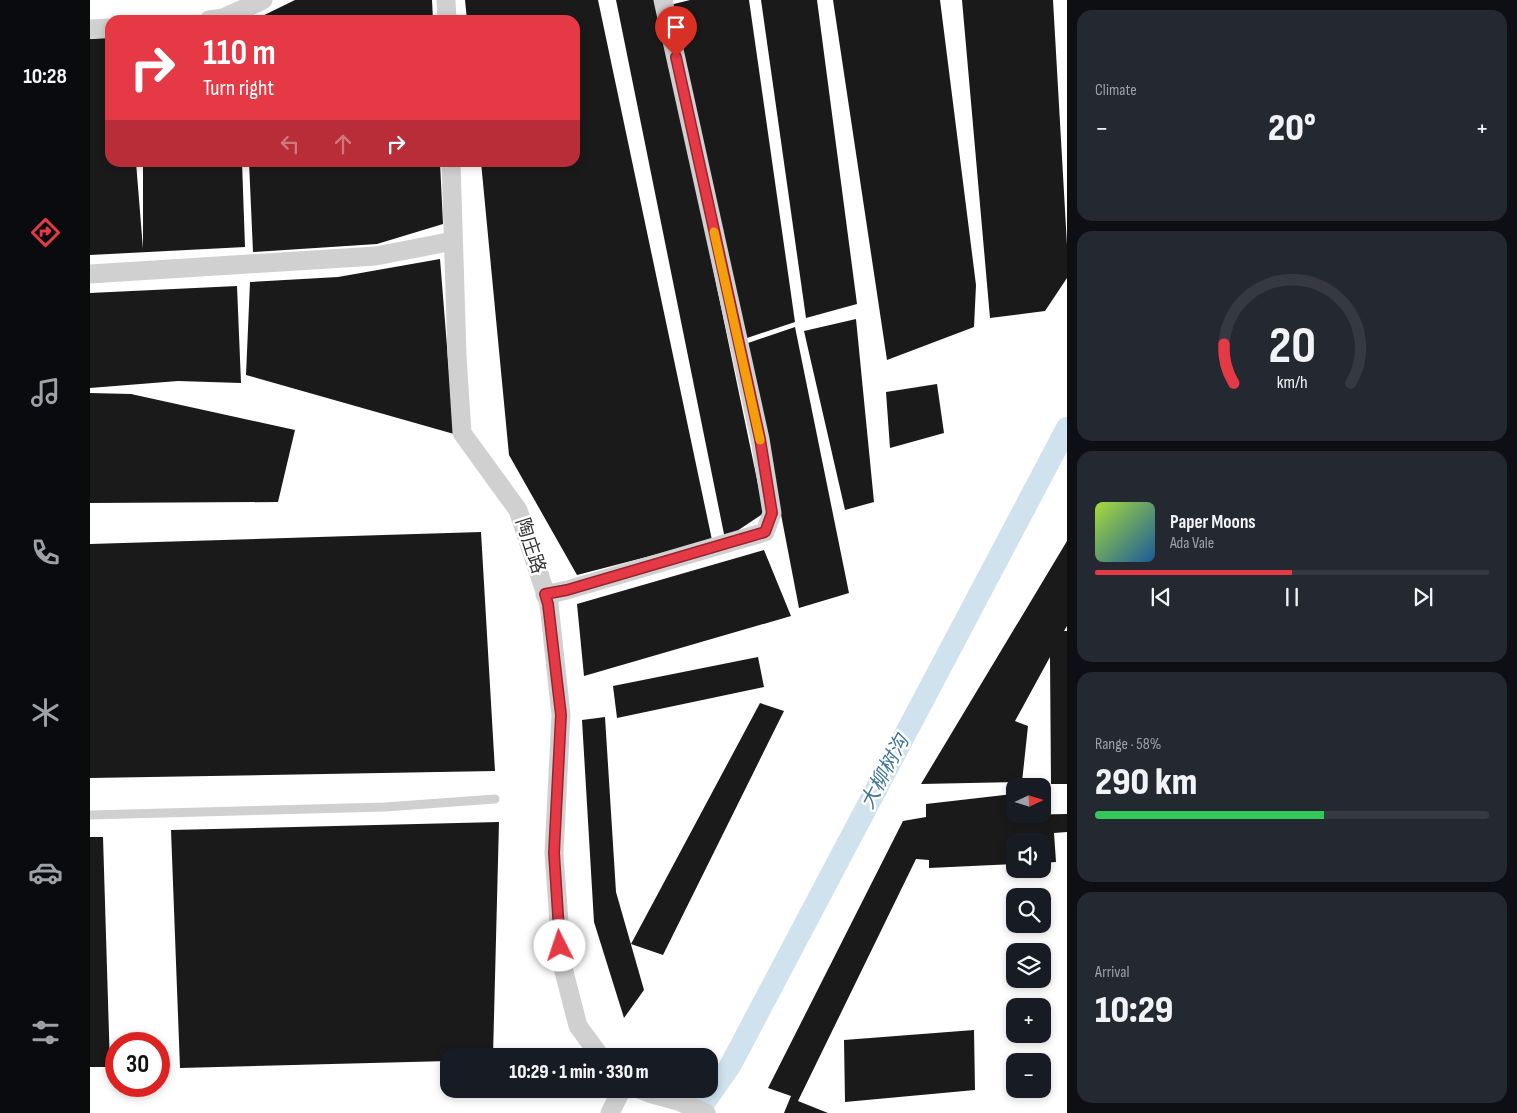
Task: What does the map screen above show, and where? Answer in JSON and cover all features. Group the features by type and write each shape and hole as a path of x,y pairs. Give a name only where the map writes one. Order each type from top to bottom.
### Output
{"street":[{"path":"230,15 263,0"},
{"path":"446,0 447,15"},
{"path":"545,594 567,590 765,532 772,513 760,439 663,0"},
{"path":"90,29 105,28"},
{"name":"陶庄路","path":"451,167 457,356 462,433 518,510 548,604 561,715 554,853 562,964 578,1026 594,1048"},
{"path":"90,274 376,256 453,240"},
{"path":"610,1113 618,1098"},
{"path":"666,1098 678,1101 706,1113"}],"lane":[{"path":"90,815 385,807 495,799"}],"building":[{"path":"295,0 432,0 433,15 264,15"},
{"path":"465,0 598,0 712,540 577,575 509,455 481,167 580,167 580,15 466,15"},
{"path":"616,0 657,0 764,513 725,539"},
{"path":"690,0 749,0 795,322 747,338 666,6"},
{"path":"761,0 817,0 857,304 806,318"},
{"path":"833,0 940,0 976,285 974,327 887,360"},
{"path":"962,0 1053,0 1067,245 1067,278 1045,311 990,318"},
{"path":"105,38 105,167 136,167 143,249 143,167 242,167 245,247 90,255 90,39"},
{"path":"249,167 440,167 443,224 377,244 253,252"},
{"path":"440,259 454,434 246,375 250,282 338,277"},
{"path":"237,286 241,383 178,381 90,388 90,293"},
{"path":"856,319 874,502 845,510 804,331"},
{"path":"795,327 849,593 799,608 748,343"},
{"path":"937,384 944,433 890,448 886,392"},
{"path":"90,393 131,394 295,430 278,502 90,503"},
{"path":"481,532 495,771 90,778 90,544"},
{"path":"1067,541 1067,626 1064,631 1067,631 1067,784 1051,784 1050,657 1015,721 1028,726 1022,778 1006,778 1006,782 921,784"},
{"path":"764,550 791,616 584,676 577,604"},
{"path":"758,657 764,687 617,718 613,686"},
{"path":"760,703 784,711 663,955 631,944"},
{"path":"605,717 616,892 644,990 624,1018 594,922 582,720"},
{"path":"1006,795 1006,823 1051,823 1051,814 1067,814 1067,832 1054,833 1056,862 1051,862 1051,833 1006,833 1006,864 929,868 929,860 916,859 798,1101 828,1113 784,1113 791,1096 768,1088 903,821 926,817 926,804"},
{"path":"499,822 493,1048 440,1048 440,1061 180,1068 171,830"},
{"path":"90,837 103,837 109,1032 105,1032 105,1067 90,1067"},
{"path":"974,1030 975,1090 845,1102 844,1040"}],"waterway":[{"name":"大柳树沟","path":"697,1113 730,1066 1067,428"}],"slow traffic":[{"path":"714,232 760,440"}],"route":[{"path":"560,946 554,853 561,715 548,604 545,594 567,590 765,532 772,513 760,439 676,57"}]}
